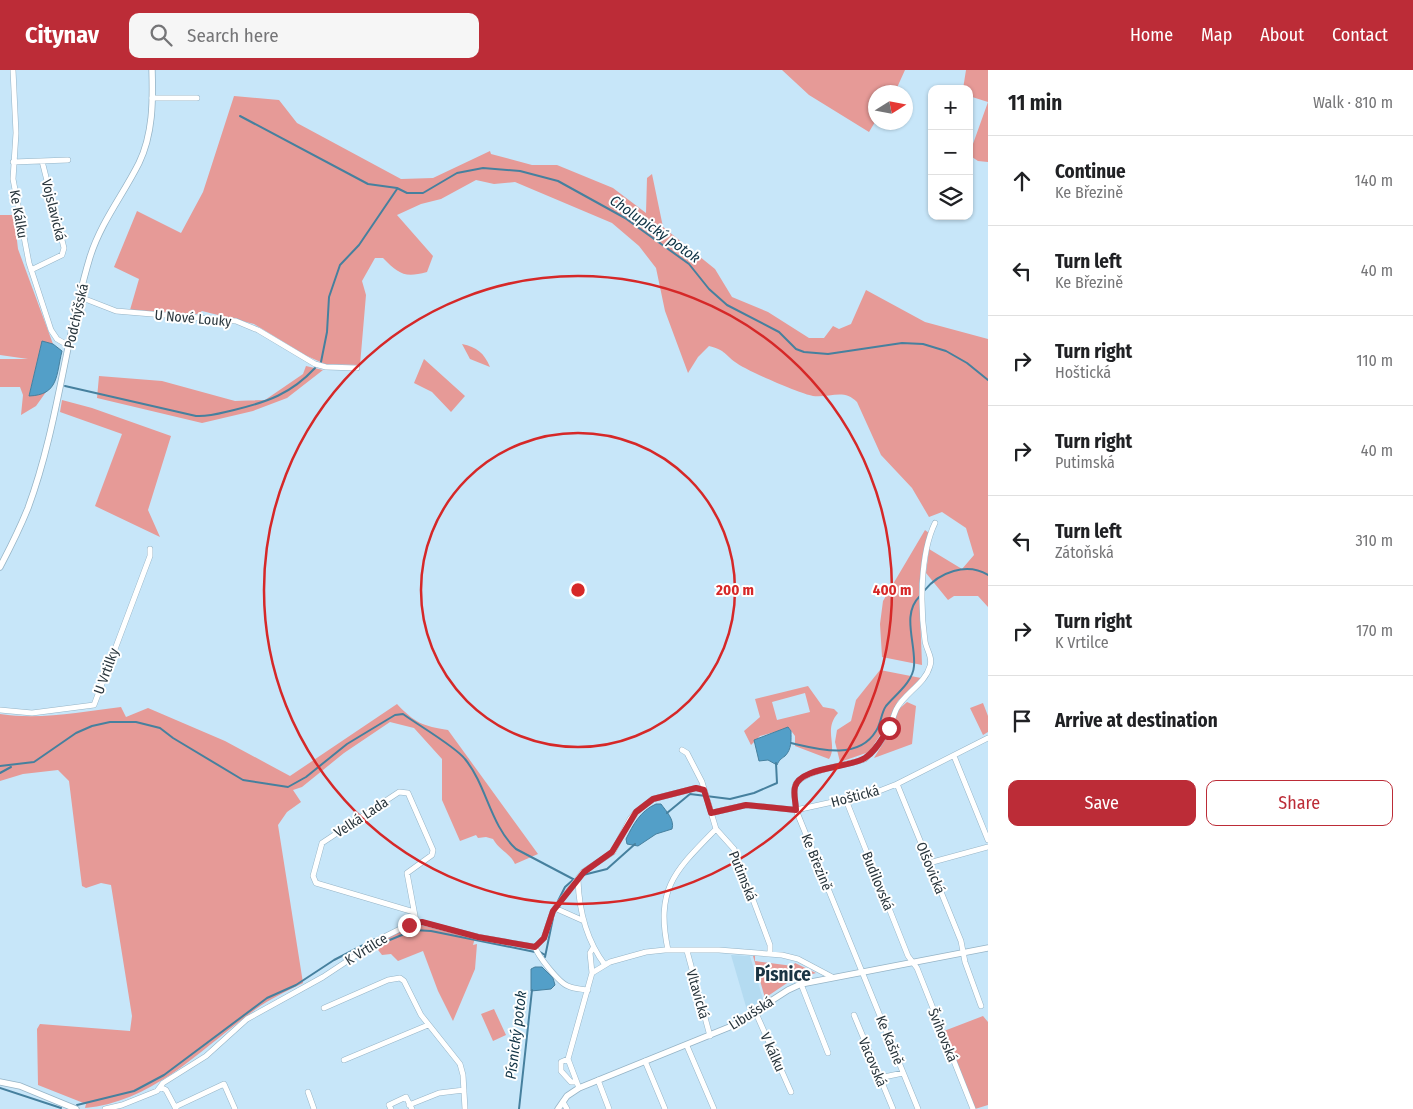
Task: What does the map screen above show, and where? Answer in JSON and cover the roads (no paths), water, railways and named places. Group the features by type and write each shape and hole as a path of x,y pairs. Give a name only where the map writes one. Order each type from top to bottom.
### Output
{"street":[{"name":"Ke Kálku","path":"13,70 16,133 13,179 22,237 51,330 57,339 69,346"},
{"name":"Podchýšská","path":"0,567 28,509 40,470 90,257 103,223 139,163 148,138 152,98 152,70"},
{"path":"152,98 197,98"},
{"name":"Vojslavická","path":"13,162 68,160"},
{"name":"Vojslavická","path":"31,270 56,260 62,255 64,248 42,161"},
{"name":"U Nové Louky","path":"80,297 116,311 236,321 258,330 315,364 338,368 356,368"},
{"name":"Ke Březině","path":"862,971 796,810 794,788 797,782 816,772 865,759 889,728 897,708 923,680 931,666 925,643 923,589 926,556 935,523"},
{"name":"U Vrtilky","path":"0,710 32,712 94,705 150,556 150,548"},
{"name":"Hoštická","path":"711,813 746,805 796,810 846,800 897,784 988,738"},
{"name":"Putimská","path":"682,750 690,760 705,793 716,829 734,849 770,945 770,954"},
{"path":"954,756 988,840"},
{"name":"Olšovická","path":"897,784 961,942 980,1006"},
{"path":"536,951 542,941 551,914 557,909 580,877 610,855 630,819 653,799 696,788 705,793"},
{"name":"Velká Lada","path":"414,912 316,883 313,876 322,843 399,792 408,793 433,850 432,855 407,874 416,921"},
{"name":"Budilovská","path":"846,800 912,962"},
{"path":"668,950 663,916 672,879 716,829"},
{"path":"929,864 988,847"},
{"path":"580,877 578,900 593,948 605,965"},
{"path":"557,909 584,920"},
{"path":"416,921 536,951 563,983 569,987 588,990"},
{"name":"K Vrtilce","path":"106,1109 122,1105 157,1091 160,1087 206,1056 247,1019 323,977 382,938 416,921"},
{"path":"578,1085 568,1059 592,974 590,953 593,948"},
{"name":"Libušská","path":"558,1109 578,1085 598,1080 710,1036 801,984 988,948"},
{"path":"592,974 605,965 633,955 668,950 770,954 798,959 832,977"},
{"name":"Vltavická","path":"687,951 710,1036"},
{"name":"Švihovská","path":"912,962 917,968 973,1109"},
{"name":"Ke Kašně","path":"862,971 918,1109"},
{"path":"324,1008 388,980 400,978 404,981 428,1025 460,1064 465,1109"},
{"path":"801,984 828,1053"},
{"name":"V kálku","path":"755,1011 791,1092"},
{"name":"Vacovská","path":"854,1015 893,1109"},
{"path":"344,1060 428,1025"},
{"path":"687,1046 714,1109"},
{"path":"568,1059 562,1062 560,1071 571,1082 578,1085"},
{"path":"645,1061 665,1109"},
{"path":"879,1078 903,1073"},
{"path":"598,1080 610,1109"},
{"path":"0,1082 20,1086 76,1109"},
{"path":"160,1087 166,1090 176,1108 224,1084 235,1109"},
{"path":"391,1109 389,1105 406,1097 410,1107 439,1093 464,1090"},
{"path":"308,1092 314,1109"},
{"path":"563,1102 567,1109"}],"water":[{"path":"42,341 53,344 62,351 57,376 51,388 46,392 29,396"},
{"path":"788,727 791,731 791,744 785,756 777,765 768,760 759,761 754,740"},
{"path":"656,804 661,804 670,816 672,829 656,834 638,846 627,844 626,839 638,819 646,810"},
{"path":"542,967 553,978 555,985 551,989 531,991 531,969"}],"waterway":[{"name":"Cholupický potok","path":"240,116 368,184 397,188 407,193 423,193 457,173 483,168 520,171 558,181 625,218 689,264 709,289 727,305 779,332 796,349 804,352 828,354 902,343 923,344 946,351 967,363 988,380"},
{"path":"321,362 327,332 329,297 340,265 359,245 397,189"},
{"path":"65,386 196,416 206,416 246,407 278,396 288,391 315,368"},
{"name":"Písnický potok","path":"924,591 937,579 954,571 971,569 988,575"},
{"name":"Písnický potok","path":"791,743 825,750 848,750 868,740 876,731 886,706 907,683 913,672 914,657 910,620 914,603 920,596"},
{"path":"0,766 34,762 76,733 92,726 110,722 136,722 160,728 173,738 243,780 288,787 306,777 347,744 395,715 403,714 445,742 465,759 479,781 500,829 516,849 573,879"},
{"name":"Písnický potok","path":"667,813 690,794 730,799 754,793 777,783 776,763"},
{"path":"0,773 11,767"},
{"name":"Písnický potok","path":"583,875 607,869 635,844"},
{"name":"Písnický potok","path":"558,901 565,887 574,879"},
{"name":"Písnický potok","path":"545,957 553,918"},
{"path":"380,944 414,930 431,931 535,952"},
{"path":"77,1105 134,1091 164,1075 267,998 296,985 334,960 375,939"},
{"name":"Písnický potok","path":"540,952 545,955"},
{"name":"Písnický potok","path":"519,1109 532,990"},
{"path":"0,1088 61,1108"}],"district":[{"name":"Písnice","path":"783,974"}]}
